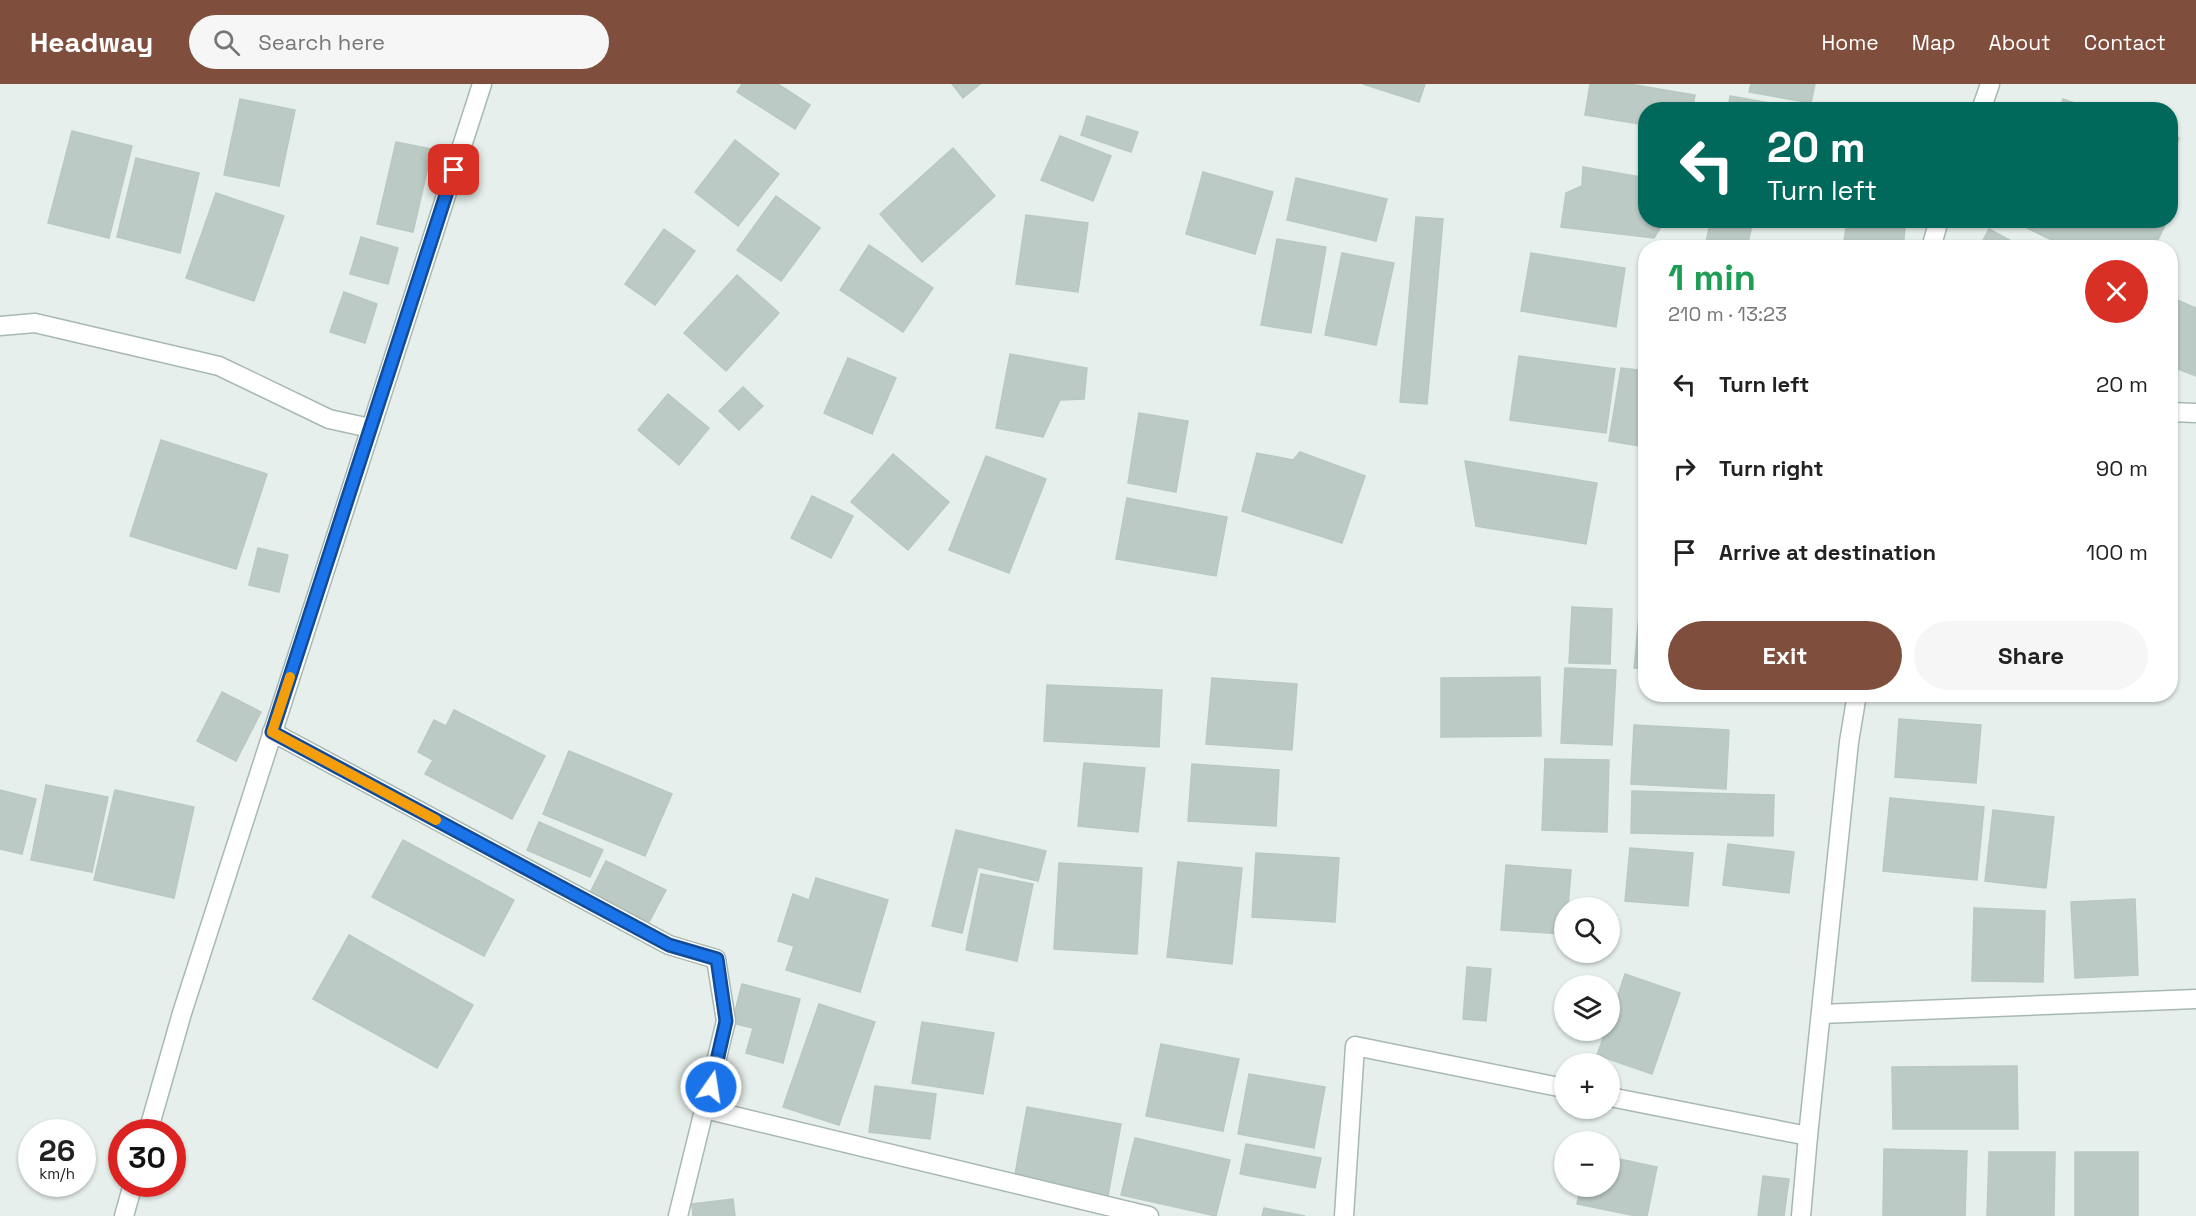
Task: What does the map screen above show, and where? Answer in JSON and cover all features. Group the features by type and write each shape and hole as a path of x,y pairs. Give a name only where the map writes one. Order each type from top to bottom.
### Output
{"street":[{"path":"152,1119 182,1013 482,84"},
{"path":"1984,102 1990,84"},
{"path":"0,326 34,323 219,366 329,419 370,428"},
{"path":"2178,412 2196,413"},
{"path":"1802,1216 1808,1136 1849,742 1856,702"},
{"path":"272,732 669,945 717,959 726,1021 678,1216"},
{"path":"1821,1014 2196,999"},
{"path":"1344,1216 1355,1046 1554,1086"},
{"path":"1620,1099 1808,1136"},
{"path":"705,1109 1149,1216"},
{"path":"124,1216 129,1197"}],"building":[{"path":"742,84 778,84 810,105 795,129 737,92"},
{"path":"952,84 980,84 963,98"},
{"path":"1363,84 1425,84 1419,102"},
{"path":"1590,84 1629,84 1695,95 1694,102 1638,102 1638,124 1585,115"},
{"path":"1751,84 1815,84 1811,102 1749,92"},
{"path":"1730,96 1764,102 1729,102"},
{"path":"240,99 295,110 279,186 224,175"},
{"path":"1087,116 1138,132 1131,152 1081,135"},
{"path":"72,131 132,146 109,238 48,223"},
{"path":"1060,136 1111,156 1093,201 1041,180"},
{"path":"735,140 779,174 738,226 695,192"},
{"path":"396,142 432,149 413,232 377,224"},
{"path":"953,148 995,196 922,262 880,214"},
{"path":"136,158 199,173 180,253 117,237"},
{"path":"1583,167 1638,177 1638,228 1660,228 1654,238 1561,227 1566,193 1582,186"},
{"path":"1203,172 1273,192 1255,254 1186,234"},
{"path":"1296,178 1387,199 1376,241 1287,220"},
{"path":"216,193 284,216 254,301 186,278"},
{"path":"776,196 820,228 781,281 737,250"},
{"path":"1026,215 1088,223 1078,292 1016,284"},
{"path":"1416,217 1443,219 1427,404 1400,402"},
{"path":"1709,228 1751,228 1749,240 1706,240"},
{"path":"1846,228 1905,228 1904,240 1844,240"},
{"path":"2027,228 2164,228 2158,240 2052,240"},
{"path":"664,229 695,251 655,305 625,284"},
{"path":"1989,229 2009,240 1983,240"},
{"path":"361,237 398,248 388,284 350,274"},
{"path":"1277,239 1326,247 1311,333 1261,325"},
{"path":"869,245 933,288 903,332 840,290"},
{"path":"1342,253 1394,263 1376,345 1325,335"},
{"path":"1531,253 1625,268 1616,327 1521,311"},
{"path":"737,275 779,313 726,371 684,333"},
{"path":"344,292 377,304 365,343 330,332"},
{"path":"2178,300 2196,308 2196,376 2178,369"},
{"path":"1010,354 1087,368 1084,399 1060,400 1043,437 996,428"},
{"path":"1519,356 1615,369 1606,433 1510,420"},
{"path":"848,358 896,378 872,434 824,413"},
{"path":"1621,368 1638,370 1638,446 1609,441"},
{"path":"743,387 763,406 739,430 719,411"},
{"path":"668,394 709,428 679,465 638,430"},
{"path":"1139,413 1188,421 1176,492 1128,483"},
{"path":"161,440 267,474 236,569 130,536"},
{"path":"1300,452 1365,476 1342,543 1242,511 1257,453 1293,460"},
{"path":"893,454 949,502 908,550 851,502"},
{"path":"986,456 1046,479 1009,573 949,550"},
{"path":"1465,461 1597,483 1586,544 1476,526"},
{"path":"812,496 853,516 831,558 791,538"},
{"path":"1127,498 1227,517 1216,576 1116,559"},
{"path":"258,548 288,555 279,592 249,585"},
{"path":"1572,607 1612,609 1610,664 1569,663"},
{"path":"1638,626 1638,668 1634,668"},
{"path":"1565,668 1616,670 1612,745 1561,743"},
{"path":"1540,677 1541,736 1441,737 1441,678"},
{"path":"1212,678 1297,684 1292,750 1206,744"},
{"path":"1047,685 1162,690 1159,747 1044,741"},
{"path":"222,692 261,712 236,761 197,741"},
{"path":"454,710 545,756 512,819 425,774 433,760 418,752 434,720 446,726"},
{"path":"1899,719 1981,725 1976,783 1895,777"},
{"path":"1634,725 1729,730 1726,789 1631,784"},
{"path":"569,751 672,794 645,856 543,814"},
{"path":"1545,759 1609,760 1607,832 1542,830"},
{"path":"1084,763 1145,768 1138,832 1078,826"},
{"path":"1192,764 1279,770 1276,826 1188,821"},
{"path":"46,785 108,797 92,872 31,860"},
{"path":"0,790 36,799 22,854 0,849"},
{"path":"115,790 194,807 174,898 94,880"},
{"path":"1632,791 1774,795 1773,836 1631,833"},
{"path":"1890,798 1984,807 1977,880 1883,871"},
{"path":"1993,810 2054,817 2046,888 1985,881"},
{"path":"539,822 603,850 590,877 527,850"},
{"path":"956,830 1046,851 1038,881 978,867 962,933 932,926"},
{"path":"403,840 514,900 484,956 372,897"},
{"path":"1728,844 1794,852 1789,893 1723,885"},
{"path":"1630,848 1693,853 1688,906 1625,901"},
{"path":"1256,853 1339,858 1335,922 1252,917"},
{"path":"606,861 666,890 649,922 590,893"},
{"path":"1178,862 1242,868 1232,964 1167,957"},
{"path":"1059,863 1142,868 1137,954 1054,949"},
{"path":"1506,865 1571,870 1569,897 1554,897 1554,933 1501,930"},
{"path":"981,874 1033,884 1017,961 966,950"},
{"path":"816,878 888,900 860,992 786,970 794,946 778,941 793,894 809,900"},
{"path":"2135,899 2138,975 2075,978 2071,902"},
{"path":"1974,908 2045,911 2043,982 1972,981"},
{"path":"349,935 473,1005 437,1068 313,999"},
{"path":"1467,967 1491,969 1486,1021 1463,1019"},
{"path":"1625,974 1680,993 1652,1074 1620,1063 1620,1053 1598,1053 1602,1041 1620,1041 1620,989"},
{"path":"742,984 800,999 783,1063 746,1053 753,1028 732,1023"},
{"path":"819,1004 875,1022 839,1125 783,1107"},
{"path":"922,1022 994,1033 983,1094 912,1083"},
{"path":"1161,1044 1239,1059 1223,1131 1146,1116"},
{"path":"2017,1066 2018,1129 1893,1129 1892,1067"},
{"path":"1249,1074 1325,1087 1314,1148 1238,1134"},
{"path":"875,1086 936,1094 930,1139 869,1132"},
{"path":"1027,1107 1121,1124 1108,1196 1014,1180"},
{"path":"1135,1138 1230,1160 1216,1216 1121,1195"},
{"path":"1246,1144 1321,1158 1315,1188 1240,1174"},
{"path":"1884,1149 1967,1151 1965,1216 1883,1216"},
{"path":"1989,1152 2055,1152 2054,1216 1987,1216"},
{"path":"2075,1152 2138,1152 2138,1216 2075,1216"},
{"path":"1620,1159 1657,1167 1647,1216 1636,1216 1577,1204 1579,1197 1620,1197"},
{"path":"1763,1176 1789,1179 1784,1216 1758,1216"},
{"path":"733,1199 735,1216 693,1216 692,1204"},
{"path":"1264,1208 1305,1216 1262,1216"}],"slow traffic":[{"path":"290,677 272,732 436,820"}],"route":[{"path":"454,170 272,732 669,945 717,959 726,1021 711,1087"}]}
